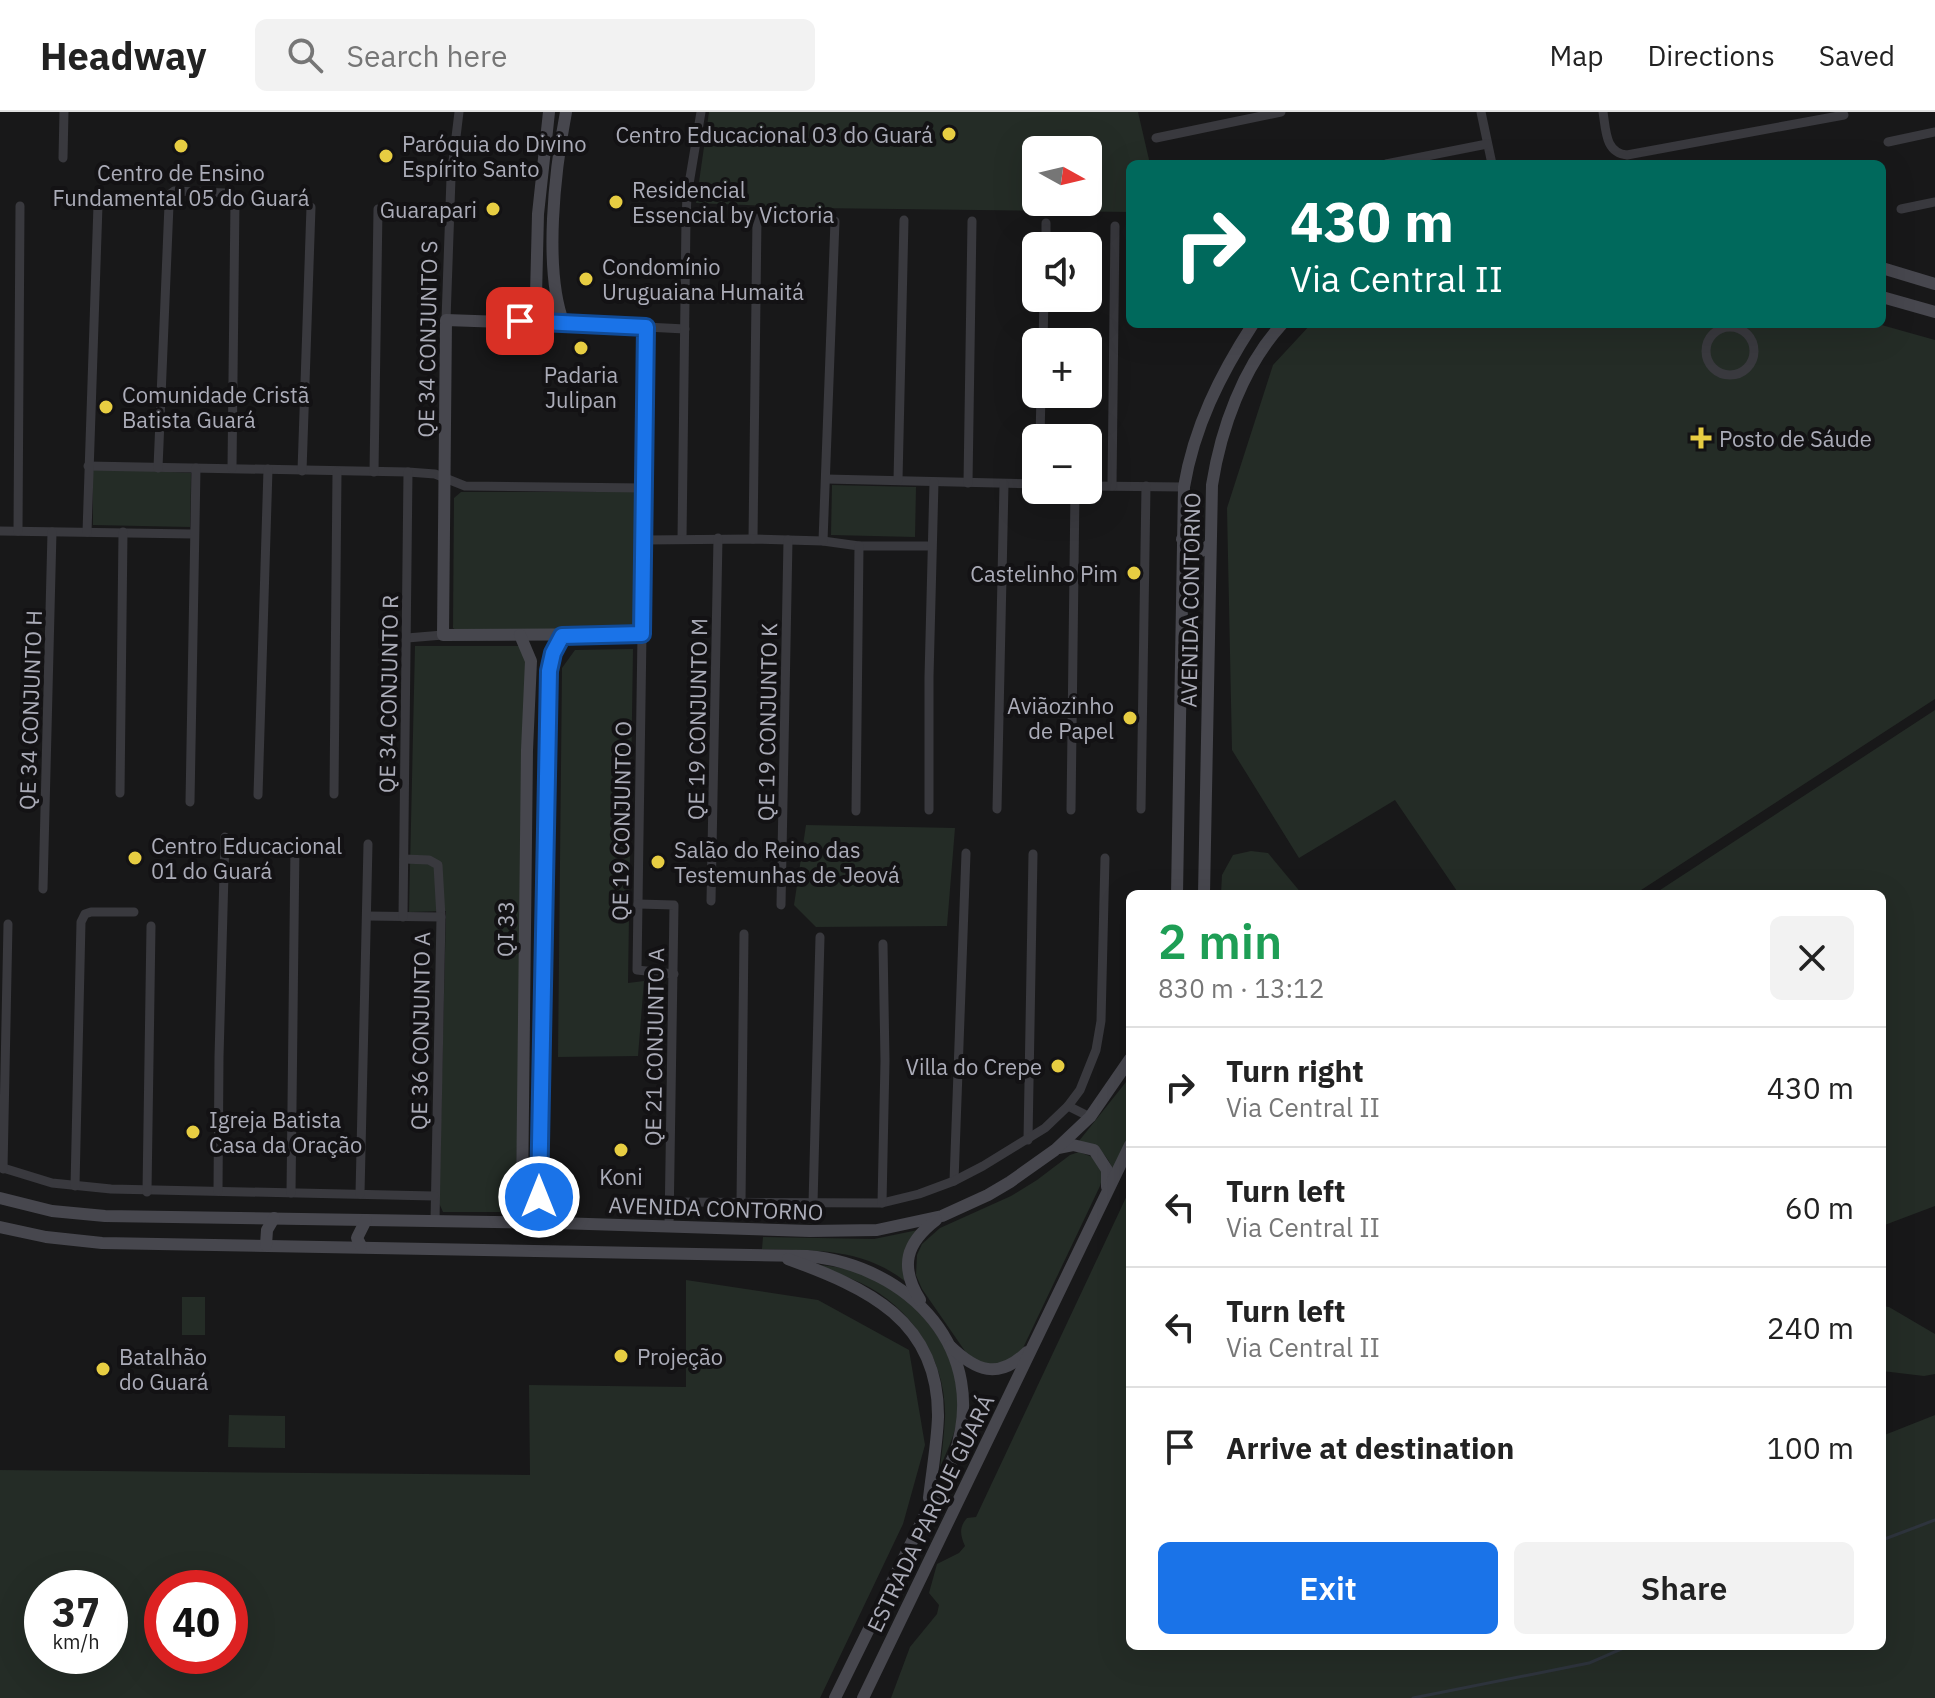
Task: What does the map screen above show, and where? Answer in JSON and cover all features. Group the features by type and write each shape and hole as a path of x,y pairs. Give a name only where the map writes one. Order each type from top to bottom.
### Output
{"main road":[{"path":"520,321 528,317 536,296 538,214 549,112"},
{"path":"564,324 555,296 554,223 566,112"},
{"path":"1886,269 1935,284"},
{"path":"1886,298 1935,312"},
{"path":"443,635 642,634 645,540 646,327 446,320"},
{"name":"QE 34 CONJUNTO S","path":"443,635 446,320"},
{"name":"AVENIDA CONTORNO","path":"1177,890 1184,487 1197,432 1211,397 1251,328"},
{"name":"AVENIDA CONTORNO","path":"1204,890 1212,485 1222,440 1234,406 1252,366 1279,328"},
{"path":"1197,432 1210,430 1222,440"},
{"path":"1182,539 1195,552 1201,552 1210,544"},
{"name":"QI 33","path":"508,1222 521,1203 523,1139 527,750 531,661 520,635"},
{"name":"QI 33","path":"557,1223 540,1206 539,1139 549,671 553,653 562,636"},
{"path":"527,750 548,751"},
{"name":"AVENIDA CONTORNO","path":"0,1198 52,1211 105,1216 877,1230 942,1216 988,1195 1055,1150 1090,1117 1126,1065"},
{"path":"523,1139 539,1139"},
{"path":"1055,1150 1073,1145 1094,1150 1107,1170 1107,1190"},
{"path":"948,1344 976,1367 991,1370 1019,1360 1033,1346 1126,1153"},
{"path":"927,1311 913,1289 908,1272 908,1255 917,1235 942,1216"},
{"path":"153,1243 152,1228 164,1217"},
{"path":"266,1245 267,1230 274,1218"},
{"path":"361,1246 357,1238 366,1220"},
{"name":"AVENIDA CONTORNO","path":"0,1227 72,1241 829,1258 894,1284 927,1311 948,1344"},
{"path":"740,1255 750,1244 751,1227"},
{"path":"779,1255 840,1278 879,1300 898,1314 914,1335 931,1370 938,1416 928,1505"},
{"name":"ESTRADA PARQUE GUARÁ","path":"835,1698 960,1438 960,1378 948,1344"},
{"name":"ESTRADA PARQUE GUARÁ","path":"863,1698 1033,1346"}],"street":[{"path":"63,158 64,112"},
{"name":"QE 34 CONJUNTO S","path":"446,320 450,201 459,112"},
{"path":"682,539 686,210 701,112"},
{"path":"1156,138 1281,112"},
{"path":"1481,112 1491,160"},
{"path":"1603,112 1610,147 1621,155 1844,115"},
{"path":"1888,142 1935,132"},
{"path":"1406,160 1487,144"},
{"path":"158,468 168,192 225,193 233,196 232,468"},
{"path":"1901,209 1935,202"},
{"path":"87,532 98,205"},
{"path":"18,531 20,206"},
{"path":"302,471 311,207"},
{"path":"374,472 378,209"},
{"path":"753,539 757,218"},
{"path":"898,480 904,220"},
{"path":"823,541 835,221"},
{"path":"968,483 972,221"},
{"path":"1046,223 1046,232"},
{"path":"1112,486 1115,226"},
{"path":"646,327 685,329"},
{"path":"1722,328 1711,336 1706,350 1711,365 1723,374 1738,373 1751,364 1753,342 1745,328"},
{"path":"88,466 428,472 465,486 645,488"},
{"path":"190,802 196,468"},
{"path":"258,795 268,469"},
{"path":"334,794 337,472"},
{"name":"QE 34 CONJUNTO R","path":"403,917 408,472"},
{"path":"826,479 1022,484"},
{"path":"929,810 934,482"},
{"path":"997,809 1004,484"},
{"path":"1102,486 1184,487"},
{"path":"1141,809 1146,486"},
{"path":"1071,810 1075,504"},
{"path":"0,531 193,534"},
{"name":"QE 34 CONJUNTO H","path":"43,889 52,532"},
{"path":"120,793 123,532"},
{"path":"645,540 718,538 823,541 859,546 931,546"},
{"name":"QE 19 CONJUNTO M","path":"711,901 718,538"},
{"name":"QE 19 CONJUNTO K","path":"781,905 788,540"},
{"path":"856,811 859,546"},
{"name":"QE 19 CONJUNTO O","path":"642,634 637,970 674,974"},
{"path":"407,638 443,635"},
{"path":"218,1191 225,837"},
{"path":"291,1193 295,844"},
{"path":"360,1194 368,844"},
{"path":"954,1181 966,853"},
{"path":"1028,1140 1033,854"},
{"path":"669,1202 882,1203 954,1181 1028,1140 1068,1106 1088,1075 1099,1035 1105,858"},
{"path":"404,859 429,860 438,865 441,917"},
{"name":"QE 21 CONJUNTO A","path":"638,904 674,905 669,1226"},
{"path":"75,1186 81,922 85,914 91,912 134,912"},
{"name":"QE 36 CONJUNTO A","path":"367,916 441,917 435,1221"},
{"path":"8,924 2,1168 75,1186 147,1192 434,1196"},
{"path":"147,1192 151,926"},
{"path":"741,1203 744,934"},
{"path":"813,1204 820,937"},
{"path":"882,1203 885,1061 883,944"},
{"path":"1068,1106 1090,1117"}],"shaded area":[{"path":"709,112 1138,112 1149,160 1126,160 1126,212 1102,212 1102,136 1022,136 1022,211 696,203"},
{"path":"1886,326 1935,340 1935,699 1641,890 1456,890 1395,800 1299,858 1232,750 1227,508 1273,365 1307,328"},
{"path":"93,468 191,473 190,527 93,525"},
{"path":"832,485 916,487 915,537 831,535"},
{"path":"461,492 636,492 642,497 641,628 631,635 459,632 453,628 454,498"},
{"path":"415,646 520,646 527,661 516,1190 513,1207 501,1212 443,1212 439,1203 446,911 409,912"},
{"path":"633,649 628,983 644,981 638,1056 558,1057 562,668 575,650"},
{"path":"1935,710 1935,1206 1886,1224 1886,890 1660,890"},
{"path":"806,825 955,828 947,926 816,927 794,905"},
{"path":"1251,851 1268,853 1299,890 1221,890 1222,875 1233,855"},
{"path":"1126,1082 1126,1141 1113,1169 1100,1150 1079,1141"},
{"path":"1079,1152 1095,1158 1103,1175 1100,1186 1023,1348 1009,1362 985,1365 967,1354 922,1289 916,1275 917,1255 922,1244 940,1228 1011,1196"},
{"path":"1126,1198 1126,1650 1886,1650 1886,1434 1935,1415 1935,1698 891,1698 910,1647 937,1614 939,1605 929,1593 937,1564 959,1553 965,1546 961,1535 963,1525 967,1518 976,1517"},
{"path":"918,1230 906,1282 872,1262 855,1257 819,1251 762,1249 763,1237 874,1239"},
{"path":"814,1265 843,1268 871,1278 897,1293 938,1336 951,1362 958,1391 956,1427 940,1468 944,1397 940,1376 923,1338 911,1321 879,1293 855,1280"},
{"path":"686,1280 818,1300 909,1350 925,1445 903,1524 820,1698 0,1698 0,1470 530,1475 529,1385 686,1387"},
{"path":"182,1297 205,1297 205,1335 182,1335"},
{"path":"1886,1307 1935,1334 1935,1374 1924,1376 1886,1371"},
{"path":"229,1415 285,1416 285,1448 228,1447"}],"waterway":[{"path":"1886,1538 1935,1520"},
{"path":"1413,1698 1589,1663 1619,1650"}],"place":[{"name":"Centro Educacional 03 do Guará","path":"949,134"},
{"name":"Centro de Ensino Fundamental 05 do Guará","path":"181,146"},
{"name":"Paróquia do Divino Espírito Santo","path":"386,156"},
{"name":"Residencial Essencial by Victoria","path":"616,202"},
{"name":"Guarapari","path":"493,209"},
{"name":"Condomínio Uruguaiana Humaitá","path":"586,279"},
{"name":"Padaria Julipan","path":"581,348"},
{"name":"Comunidade Cristã Batista Guará","path":"106,407"},
{"name":"Posto de Sáude","path":"1701,438"},
{"name":"Castelinho Pim","path":"1134,573"},
{"name":"Aviãozinho de Papel","path":"1130,718"},
{"name":"Centro Educacional 01 do Guará","path":"135,858"},
{"name":"Salão do Reino das Testemunhas de Jeová","path":"658,862"},
{"name":"Villa do Crepe","path":"1058,1066"},
{"name":"Igreja Batista Casa da Oração","path":"193,1132"},
{"name":"Koni","path":"621,1150"},
{"name":"Projeção","path":"621,1356"},
{"name":"Batalhão do Guará","path":"103,1369"}],"route":[{"path":"520,321 646,327 642,634 562,636 553,653 549,671 539,1197"}]}
